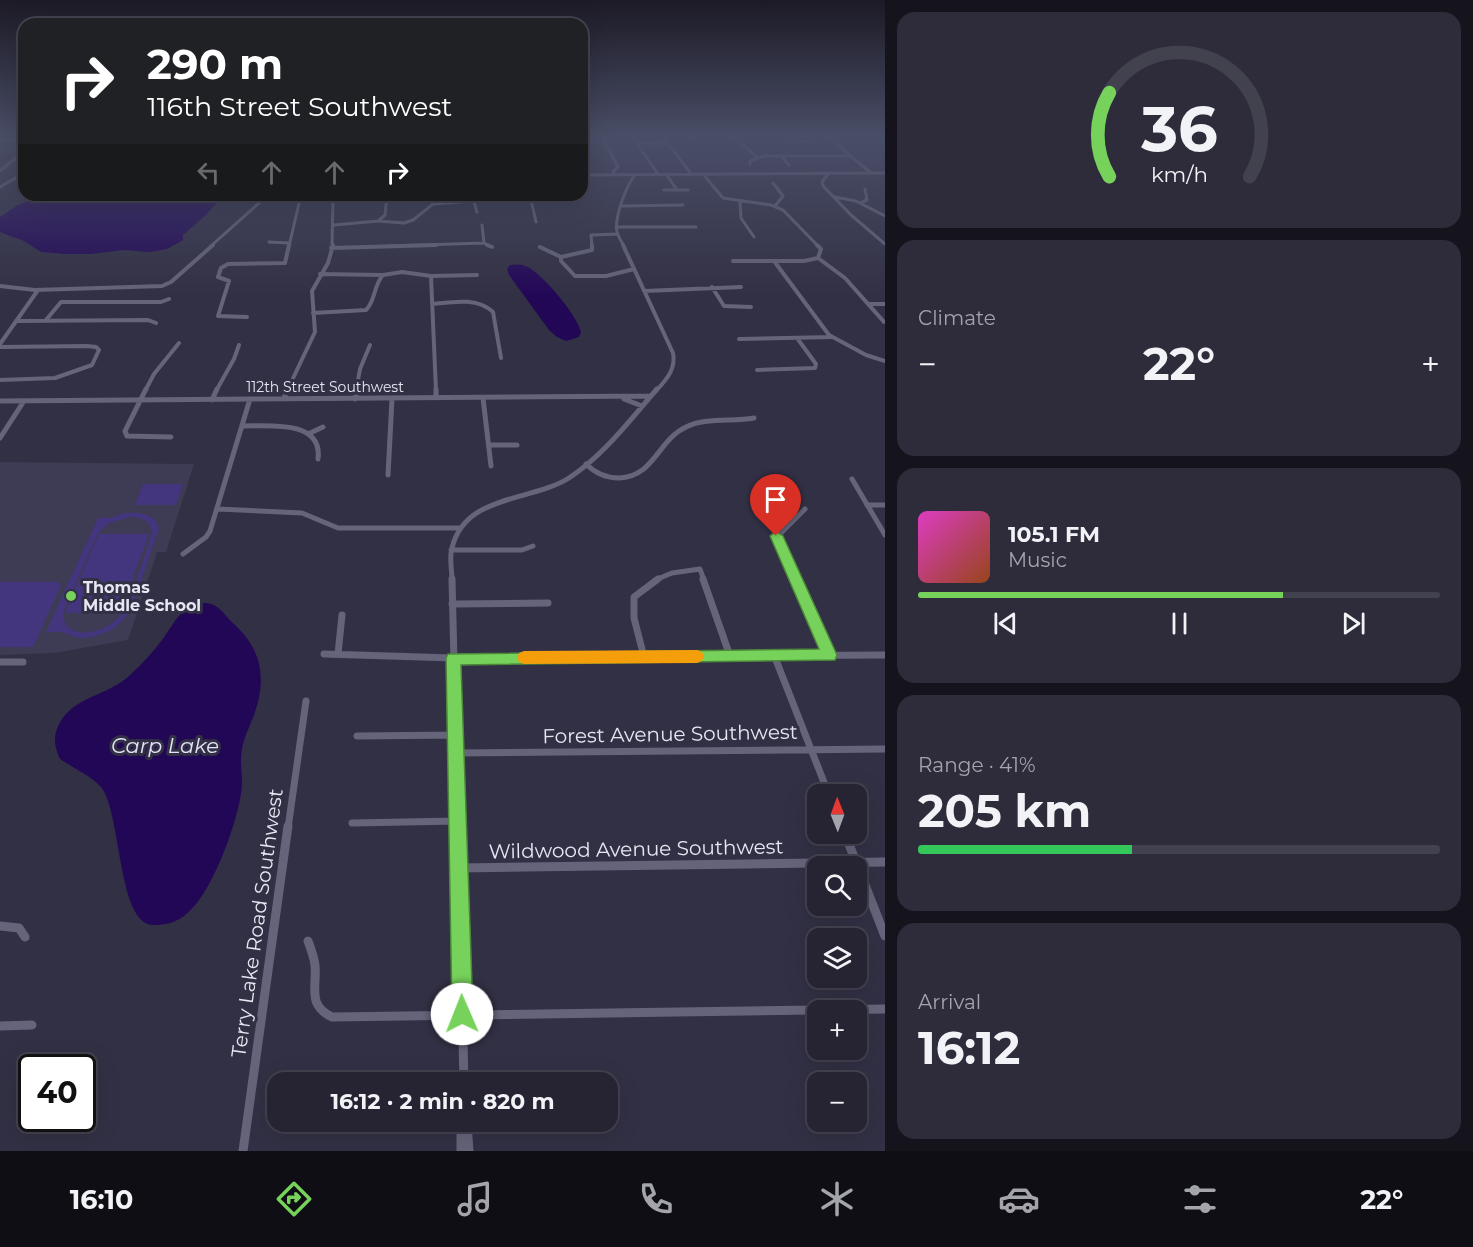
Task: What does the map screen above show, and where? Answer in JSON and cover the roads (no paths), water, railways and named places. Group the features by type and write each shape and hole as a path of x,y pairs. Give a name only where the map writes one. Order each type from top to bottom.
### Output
{"street":[{"path":"464,1072 451,550 460,528 484,507 554,485 586,464 668,378 673,368 674,358 616,227 627,189"},
{"path":"714,189 720,196 740,202 775,206 785,212 822,251 818,258 808,261 733,261"},
{"path":"775,206 783,196 777,189"},
{"path":"826,189 851,215 885,244"},
{"path":"860,203 867,200 865,189"},
{"path":"664,190 688,190"},
{"path":"834,197 860,203 885,216"},
{"path":"1,286 38,290 164,286 261,201"},
{"path":"247,317 219,317 217,315 229,281 219,278 218,275 222,267 226,265 284,264 300,201"},
{"path":"284,399 292,376 309,349 315,331 312,292 328,263 334,225 331,214 332,201"},
{"path":"378,220 385,214 386,201"},
{"path":"334,225 378,220 404,223 414,220 435,203 473,201 477,212"},
{"path":"530,201 536,222"},
{"path":"740,202 742,220 754,237"},
{"path":"622,206 683,205"},
{"path":"482,225 484,243"},
{"path":"616,227 696,227"},
{"path":"540,247 561,257 592,250 591,235 618,234"},
{"path":"269,242 290,243"},
{"path":"331,248 484,243 492,247"},
{"path":"561,257 561,261 572,274 585,277 610,276 634,269"},
{"path":"818,258 845,278 884,322"},
{"path":"774,261 832,337 866,355 885,361"},
{"path":"320,274 383,275 402,272 431,276 477,275"},
{"path":"313,313 363,311 371,307 376,282 383,275"},
{"path":"431,276 436,398"},
{"path":"712,287 723,306 751,306"},
{"path":"644,291 741,287"},
{"path":"0,346 38,290"},
{"path":"46,320 59,303 161,302 168,299"},
{"path":"432,304 476,303 490,308 493,312 501,358"},
{"path":"869,304 885,304"},
{"path":"16,321 148,320 156,323"},
{"path":"739,339 832,337"},
{"path":"757,370 815,368 816,364 797,338"},
{"path":"171,437 127,436 126,431 159,367 179,344"},
{"path":"212,400 220,381 234,360 239,345"},
{"path":"355,399 360,369 370,345"},
{"path":"0,346 98,348 97,357 90,367 55,378 0,380"},
{"name":"112th Street Southwest","path":"0,401 650,396"},
{"path":"617,397 642,406"},
{"path":"483,398 491,466"},
{"path":"183,554 206,537 218,509 250,399"},
{"path":"388,475 393,399"},
{"path":"0,438 24,400"},
{"path":"586,464 606,477 635,477 642,473 673,436 685,427 704,422 754,418"},
{"path":"243,426 283,426 308,434 316,439 320,449 318,459"},
{"path":"308,434 323,427"},
{"path":"489,446 517,445"},
{"path":"852,479 885,535"},
{"path":"867,505 885,505"},
{"path":"218,509 302,513 338,528 460,528"},
{"path":"805,509 776,538 830,655"},
{"path":"451,550 522,550 533,546"},
{"path":"644,657 634,618 632,601 634,597 643,588 670,572 700,569 730,656"},
{"path":"452,604 548,603"},
{"path":"339,654 342,615"},
{"path":"324,654 453,658 885,655"},
{"path":"774,656 825,784"},
{"path":"0,662 23,662"},
{"name":"Terry Lake Road Southwest","path":"243,1151 306,701"},
{"path":"357,736 456,735"},
{"name":"Forest Avenue Southwest","path":"456,753 885,749"},
{"path":"352,823 458,821"},
{"name":"Wildwood Avenue Southwest","path":"867,862 885,862"},
{"name":"Wildwood Avenue Southwest","path":"460,868 807,863"},
{"path":"867,890 885,936"},
{"path":"0,926 19,928 25,937"},
{"path":"308,941 315,969 316,1006 322,1014 332,1017 885,1009"},
{"path":"0,1026 32,1025"},
{"path":"460,1132 461,1151"},
{"path":"468,1132 469,1151"}],"water":[{"path":"28,201 218,201 183,235 183,240 167,249 149,252 124,250 91,254 41,252 24,241 0,232 0,217"},
{"path":"519,264 528,267 551,287 573,316 581,332 579,337 566,341 549,330 509,275 507,269 510,265"},
{"name":"Carp Lake","path":"201,603 212,604 220,609 251,644 259,665 260,689 258,702 242,749 242,788 238,808 221,860 194,907 177,920 154,925 142,920 133,908 108,800 97,783 60,759 55,744 56,734 59,724 69,711 123,681 151,653 183,612"}],"place":[{"name":"Thomas Middle School","path":"71,596"}]}
